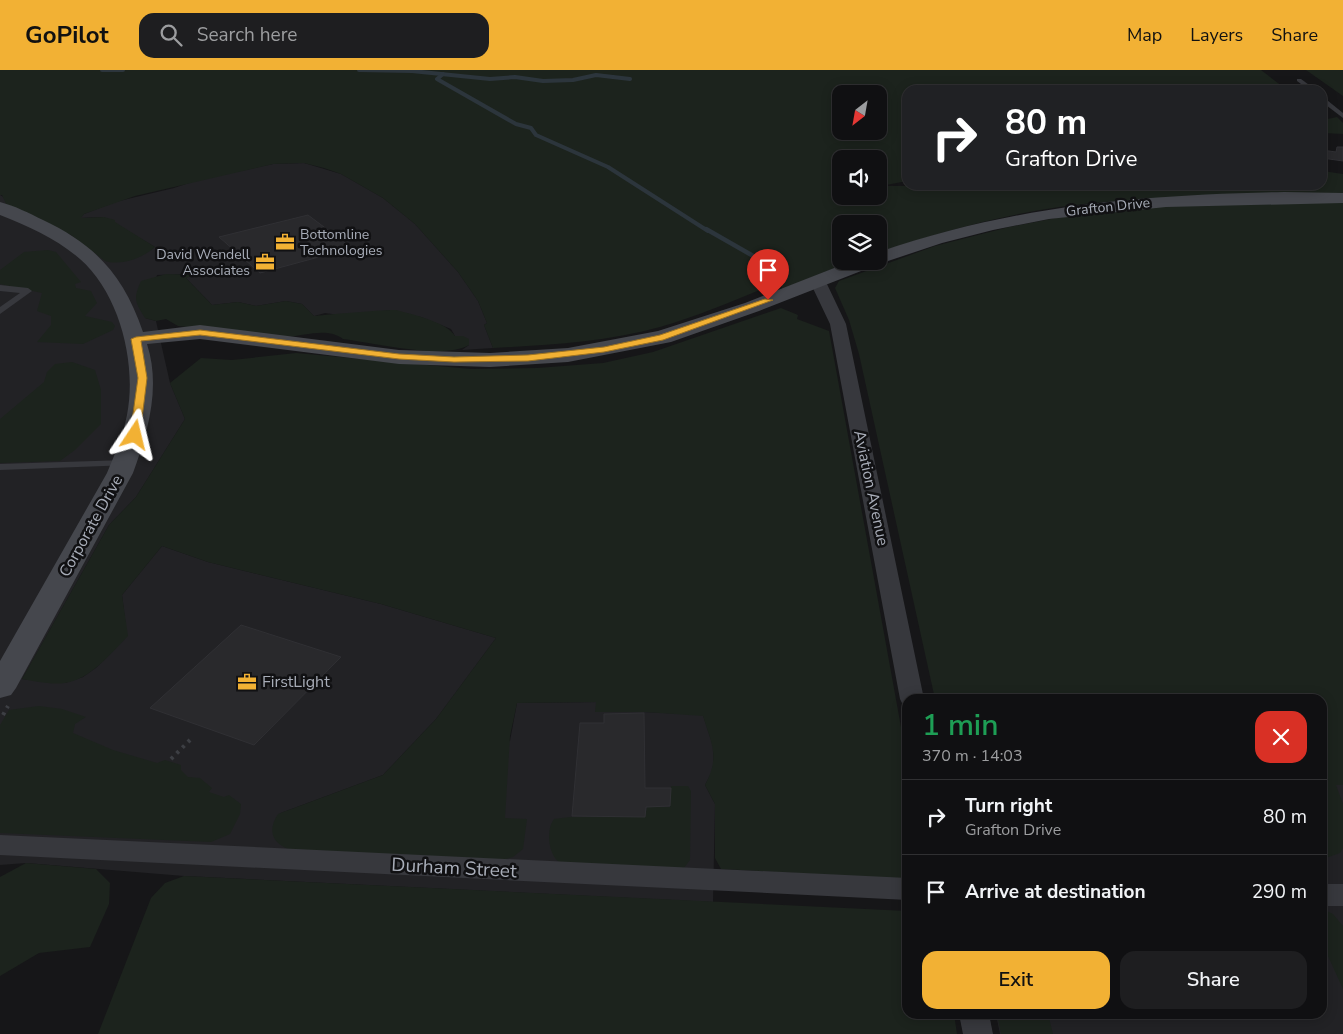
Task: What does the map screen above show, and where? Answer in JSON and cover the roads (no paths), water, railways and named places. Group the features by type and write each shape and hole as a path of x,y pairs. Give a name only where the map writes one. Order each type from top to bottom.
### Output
{"street":[{"name":"Grafton Drive","path":"887,255 966,230 1071,210 1192,199 1343,198"},
{"name":"Corporate Drive","path":"0,208 57,235 88,258 108,279 136,339 142,378 142,392 135,435 126,463 0,688"},
{"path":"136,339 200,332 399,357 490,360 560,356 663,337 848,270"},
{"name":"Aviation Avenue","path":"818,282 838,324 911,694"},
{"name":"Durham Street","path":"0,846 902,889"},
{"path":"1327,894 1343,894"},
{"path":"975,1019 978,1034"}],"lane":[{"path":"1299,80 1306,85"},
{"path":"1327,102 1343,116"},
{"path":"0,288 28,291 0,311"},
{"path":"0,467 126,463"}],"waterway":[{"path":"102,70 123,70"},
{"path":"359,70 412,71 443,74"},
{"path":"443,74 490,79 515,77 543,81 573,80 596,75 630,79"},
{"path":"443,74 437,79 516,124 531,128 536,135 608,167 708,231"},
{"path":"706,229 769,265"}],"place":[{"name":"Bottomline Technologies","path":"285,242"},
{"name":"David Wendell Associates","path":"265,262"},
{"name":"FirstLight","path":"247,682"}]}
